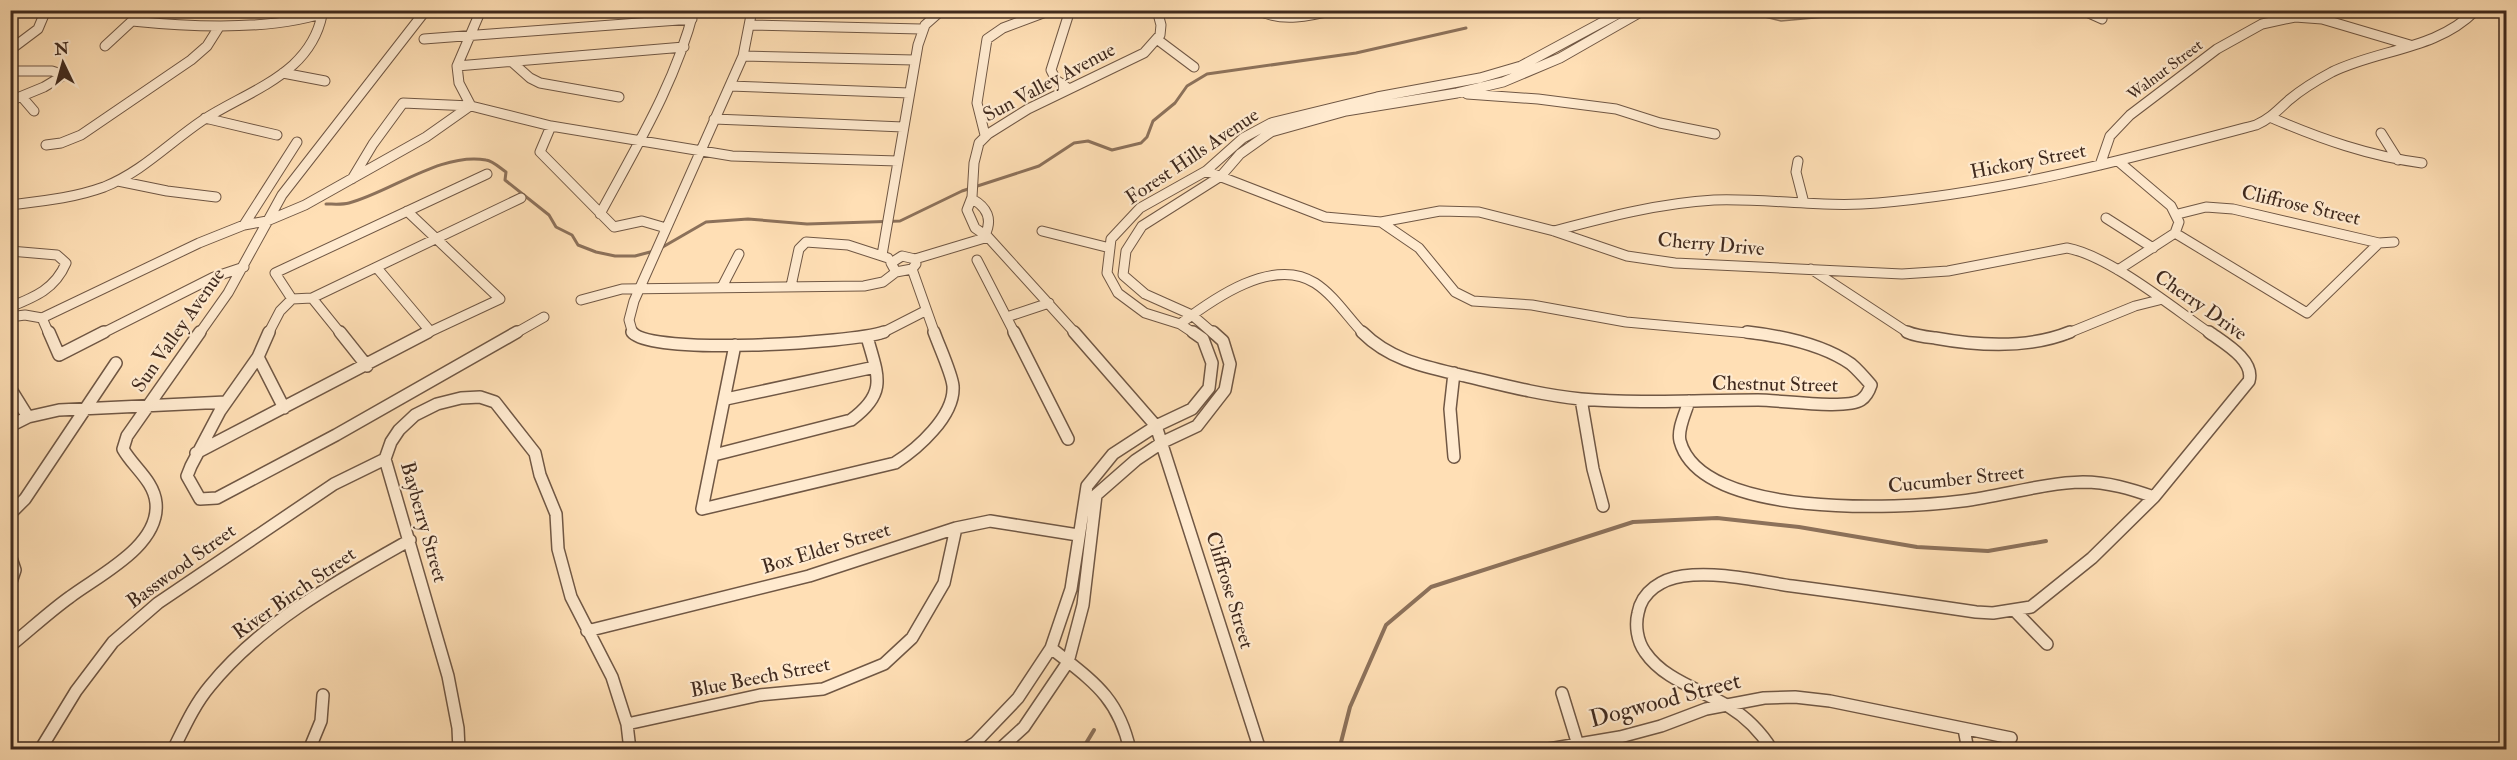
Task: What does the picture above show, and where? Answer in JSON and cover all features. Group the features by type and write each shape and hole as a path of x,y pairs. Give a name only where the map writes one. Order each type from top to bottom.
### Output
{"street":[{"path":"10,50 26,41 40,26 46,10"},
{"path":"105,46 132,21 137,10"},
{"path":"132,21 178,27 219,27 322,15 332,10"},
{"name":"Sun Valley Avenue","path":"10,646 77,591 133,550 147,533 155,517 156,502 152,487 129,462 123,449 126,436 244,267 282,195 426,10"},
{"path":"471,106 459,83 457,66 468,35 481,10"},
{"path":"752,10 743,56 638,289 629,314 631,331 645,342 663,345 735,345 867,337 903,325 925,311"},
{"path":"882,255 921,29 932,16 942,10"},
{"path":"985,135 977,104 987,39 1003,28 1051,10"},
{"path":"1069,89 1056,80 1052,70 1070,10"},
{"path":"1157,10 1162,24 1162,33 1158,40 1194,67"},
{"path":"1258,10 1267,15 1289,17 1335,10"},
{"name":"Forest Hills Avenue","path":"999,750 1024,727 1068,662 1083,605 1096,495 1136,460 1163,442 1197,426 1225,390 1230,364 1223,341 1192,315 1144,294 1123,275 1126,250 1142,226 1221,176 1240,154 1271,132 1346,111 1453,89 1521,66 1624,10"},
{"name":"Forest Hills Avenue","path":"1110,248 1111,239 1140,207 1206,171 1243,138 1271,123 1377,97 1503,82 1560,58 1644,10"},
{"path":"2082,10 2102,19"},
{"name":"Hickory Street","path":"1554,231 1638,209 1679,202 1736,200 1875,204 1996,188 2118,161 2256,125 2272,118 2286,104 2332,72 2458,28 2475,10"},
{"name":"Walnut Street","path":"2100,165 2103,152 2115,129 2160,91 2242,33 2296,13 2410,45"},
{"path":"10,206 55,200 99,189 118,181 205,118 283,73 312,44 322,15"},
{"path":"424,39 693,15 668,89 600,214"},
{"path":"750,25 921,29"},
{"path":"46,145 61,143 91,129 190,60 207,46 219,27"},
{"name":"Sun Valley Avenue","path":"986,236 975,228 967,206 971,195 976,150 985,135 1006,121 1144,52 1158,40"},
{"path":"457,66 684,47"},
{"path":"743,56 914,60"},
{"path":"512,62 530,78 540,83 619,97"},
{"path":"10,71 52,71 64,75 10,101"},
{"path":"283,73 325,81"},
{"path":"730,86 909,93"},
{"path":"1453,89 1616,110 1660,123 1715,134"},
{"path":"22,97 34,111"},
{"path":"352,179 373,144 403,103 471,106 551,126 732,156 898,161"},
{"path":"10,317 25,315 42,318 199,243 244,225 267,221 305,205 426,137 471,106"},
{"path":"205,118 277,135"},
{"path":"2272,118 2340,146 2398,160 2422,163"},
{"path":"714,119 903,127"},
{"path":"551,126 540,152 600,214 614,227 645,221 663,232"},
{"path":"2381,133 2398,160"},
{"path":"244,225 297,142"},
{"path":"1798,161 1796,172 1804,203"},
{"path":"2118,161 2178,214 2178,228 2175,233 2118,270"},
{"name":"Cherry Drive","path":"1206,171 1325,217 1381,222 1459,210 1490,214 1554,231 1627,256 1675,263 1902,274 1948,271 2067,248 2084,251 2118,270 2233,350 2248,365 2251,374 2249,381 2154,497 2092,558 2031,607 2015,611 1976,612 1731,577 1683,576 1655,585 1640,602 1635,625 1644,651 1662,669 1702,694 1727,705 1763,735 1772,750"},
{"path":"292,298 275,273 488,174"},
{"path":"118,181 167,191 216,197"},
{"path":"581,300 608,291 638,289 864,286 883,282 896,272 904,272 914,264 986,236 990,225 987,211 971,195"},
{"path":"520,198 312,298 292,298 282,305 258,357 226,402 196,453 187,476 200,500 217,498 336,435 544,317"},
{"name":"Cliffrose Street","path":"2178,214 2206,207 2233,209 2379,243"},
{"path":"196,453 367,366 430,331 500,299 407,212"},
{"path":"2106,218 2153,248"},
{"name":"Chestnut Street","path":"1180,324 1218,295 1238,285 1260,278 1283,276 1305,278 1321,287 1367,337 1397,358 1426,368 1533,392 1581,399 1784,400 1851,403 1861,401 1869,394 1871,385 1854,367 1834,356 1781,338 1723,329 1628,322 1531,305 1472,301 1449,289 1417,247 1381,222"},
{"path":"964,750 975,743 1018,698 1051,648 1071,589 1087,486 1113,454 1156,426 1192,410 1209,388 1212,363 1203,339 1180,324 1144,313 1118,292 1107,273 1110,248 1042,231"},
{"name":"Cliffrose Street","path":"2175,233 2307,313 2379,243"},
{"name":"Cliffrose Street","path":"986,236 1049,303 1156,426 1260,750"},
{"path":"735,345 726,399 702,509 881,467 908,455 921,445 951,401 953,386 925,311 914,264 902,256 893,260 857,247 817,241 806,242 799,249 791,286"},
{"path":"2379,243 2394,242"},
{"path":"10,251 57,255 66,263 60,279 50,288 10,307"},
{"path":"722,288 739,254"},
{"path":"893,260 891,267 896,272"},
{"path":"977,260 1068,440"},
{"path":"42,318 59,355 214,277 244,267"},
{"path":"377,268 430,331"},
{"path":"1810,269 1910,334 1971,345 2027,343 2056,338 2135,306 2159,300"},
{"path":"312,298 367,366"},
{"path":"1007,317 1049,303"},
{"path":"714,454 850,420 864,411 876,397 880,384 867,337"},
{"path":"258,357 284,408"},
{"path":"10,514 25,499 116,363"},
{"path":"726,399 875,367"},
{"path":"1454,373 1450,409 1454,457"},
{"path":"10,388 28,417"},
{"name":"Bayberry Street","path":"459,750 458,728 448,676 385,459 391,442 399,430 415,415 437,404 461,398 480,397 495,402 535,453 540,475 556,514 558,549 571,597 612,677 627,724 630,750"},
{"path":"1581,399 1603,506"},
{"name":"Cucumber Street","path":"1689,401 1680,440 1686,456 1697,470 1736,491 1842,506 1914,506 1964,501 2082,482 2117,484 2154,497"},
{"path":"10,426 43,412 226,402"},
{"name":"Basswood Street","path":"40,750 76,691 113,642 158,603 334,484 385,459"},
{"name":"Box Elder Street","path":"587,630 809,576 956,528 990,521 1078,535"},
{"name":"Blue Beech Street","path":"627,724 760,695 823,688 884,664 912,638 944,583 956,528"},
{"name":"River Birch Street","path":"173,750 189,718 210,686 232,662 281,622 352,573 410,540"},
{"path":"10,555 15,564 14,580 10,585"},
{"path":"2015,611 2047,644"},
{"path":"1051,648 1099,687 1115,705 1126,727 1130,750"},
{"path":"1562,693 1578,745"},
{"path":"309,750 321,721 323,695"},
{"name":"Dogwood Street","path":"1543,750 1620,737 1727,705 1764,698 1830,700 2010,738"},
{"path":"1964,729 1968,750"},
{"path":"1471,749 1491,750"}],"shaded area":[{"path":"1740,11 1857,11 1781,21"}],"waterway":[{"path":"661,248 706,222 748,219 807,224 900,221 962,191 1039,166 1074,143 1088,141 1112,150 1141,143 1147,137 1153,121 1175,103 1187,86 1207,74 1356,53 1466,28"},
{"path":"326,204 346,204 365,198 416,174 452,162 469,159 486,160 506,172 505,180 549,215 556,227 572,235 578,245 615,256 635,256 654,251"},
{"path":"1339,750 1350,707 1386,625 1431,587 1633,522 1717,518 1799,527 1917,547 1988,551 2046,541"},
{"path":"1082,750 1094,730"}]}
